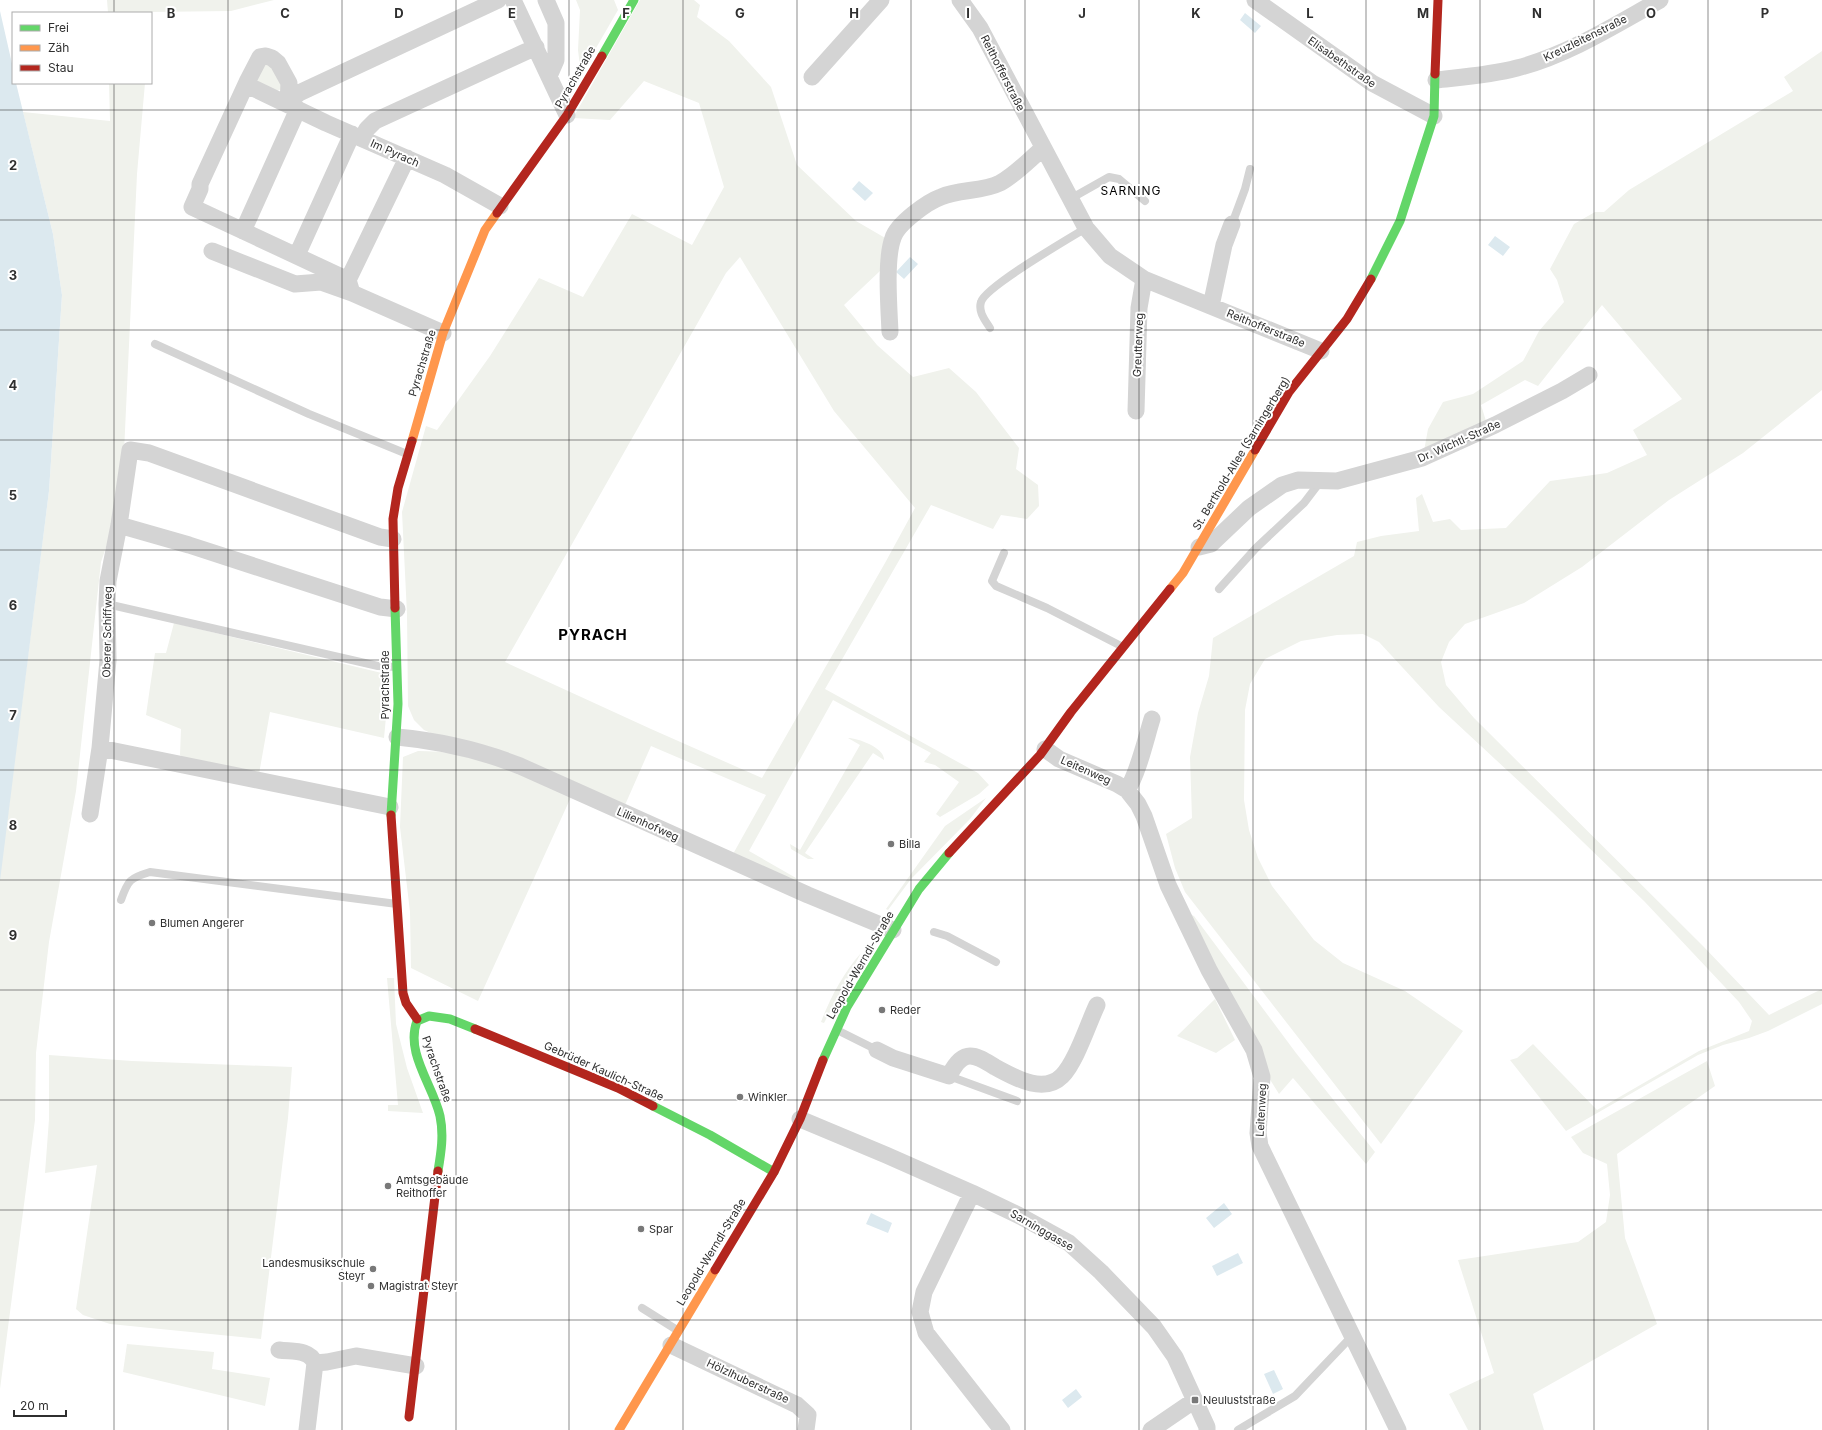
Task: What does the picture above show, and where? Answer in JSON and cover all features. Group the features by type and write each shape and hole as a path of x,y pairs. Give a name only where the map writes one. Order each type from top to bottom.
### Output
{"street":[{"path":"243,231 299,93 498,0"},
{"path":"513,0 567,115"},
{"path":"546,0 556,23 556,60 549,76"},
{"name":"Pyrachstraße","path":"409,1417 442,1142 440,1113 413,1041 413,1026 417,1020 406,1003 403,993 398,904 390,807 397,737 398,667 393,538 395,501 407,454 443,333 476,248 500,206 567,115 634,0"},
{"path":"812,76 881,0"},
{"name":"Reithofferstraße","path":"960,0 980,28 1042,149 1086,228 1110,256 1144,279 1321,351"},
{"name":"Elisabethstraße","path":"1255,0 1372,83 1434,116"},
{"name":"St. Berthold-Allee (Sarningerberg)","path":"1045,749 1071,712 1170,591 1199,547 1289,392 1351,312 1370,280 1400,221 1434,116 1438,0"},
{"name":"Kreuzleitenstraße","path":"1436,80 1478,76 1518,68 1553,55 1660,0"},
{"path":"297,256 357,136 368,129 375,122 536,47"},
{"path":"293,106 289,83 278,63 272,58 266,56 260,57 200,184 200,189 192,207 297,256 350,287 443,333"},
{"name":"Im Pyrach","path":"247,82 253,88 445,175 500,206"},
{"path":"890,332 888,300 890,255 893,237 903,224 940,197 961,190 1000,183 1042,149"},
{"path":"350,287 407,158"},
{"path":"1211,306 1224,245 1232,224"},
{"path":"212,251 295,284 321,282 350,287"},
{"name":"Greutterweg","path":"1136,411 1139,308 1144,279"},
{"name":"Dr. Wichtl-Straße","path":"1199,547 1211,544 1249,508 1282,485 1298,480 1337,481 1422,458 1562,392 1588,376"},
{"name":"Oberer Schiffweg","path":"90,814 100,748 108,660 107,604 109,575 119,525 130,450 149,453 380,537 393,538"},
{"path":"119,525 189,545 380,607 396,609"},
{"path":"1127,790 1141,756 1152,719"},
{"name":"Lilienhofweg","path":"397,737 425,739 490,754 808,895 894,930"},
{"path":"100,748 390,807"},
{"name":"Leitenweg","path":"1045,749 1059,759 1117,784 1127,790 1144,816 1168,885 1209,970 1254,1050 1262,1077 1258,1133 1260,1146 1398,1430"},
{"name":"Leopold-Werndl-Straße","path":"619,1430 774,1172 800,1119 818,1069 828,1051 836,1029 847,1007 919,889 958,843 1045,749"},
{"path":"877,1050 893,1058 949,1076 953,1068 961,1060 970,1056 980,1058 1031,1084 1053,1083 1062,1076 1070,1066 1097,1005"},
{"name":"Gebrüder Kaulich-Straße","path":"417,1020 430,1014 450,1019 587,1074 669,1113 774,1172"},
{"name":"Sarninggasse","path":"800,1119 972,1193 1069,1242 1101,1272 1154,1327 1175,1358 1195,1400 1207,1430"},
{"path":"972,1193 924,1292 920,1312 926,1333 1002,1430"},
{"name":"Hölzlhuberstraße","path":"675,1338 798,1404 808,1415 806,1430"},
{"path":"279,1350 306,1353 312,1357 315,1363 307,1430"},
{"path":"315,1363 356,1356 416,1366"},
{"path":"1151,1430 1195,1400"}],"lane":[{"path":"1232,224 1245,189 1250,169"},
{"path":"1070,199 1110,176 1119,179 1145,201"},
{"path":"990,328 981,313 981,302 985,295 1019,270 1086,228"},
{"path":"156,344 309,414 407,454"},
{"path":"1219,589 1256,548 1304,502 1320,481"},
{"path":"1004,553 992,581 996,586 1047,608 1124,647"},
{"path":"107,604 378,666 398,667"},
{"path":"121,900 125,888 133,877 150,872 398,904"},
{"path":"934,932 947,936 996,962"},
{"path":"836,1029 877,1050"},
{"path":"949,1076 1017,1101"},
{"path":"642,1308 675,1338"},
{"path":"1238,1430 1295,1396 1353,1335"}],"shaded area":[{"path":"107,0 274,0 231,11 108,12"},
{"path":"576,0 614,0 618,10 581,74 578,50 580,10"},
{"path":"640,0 694,0 700,5 697,17 729,41 771,87 797,165 856,221 887,239 880,271 844,305 877,345 913,377 949,368 976,392 1019,448 1016,469 1038,485 1039,506 1027,519 1001,515 993,529 931,505 825,689 978,773 989,785 979,794 940,817 936,814 959,782 935,765 924,762 931,753 833,700 749,851 796,878 796,885 733,854 766,795 651,746 625,805 424,730 414,720 408,706 407,614 402,512 426,426 437,430 490,356 539,278 583,297 632,214 692,245 724,187 699,103 644,81 610,120 573,118","holes":["740,257 834,411 915,508 762,778 505,662 726,273"]},
{"path":"0,11 12,64 12,84 16,84 53,234 62,295 49,491 0,881"},
{"path":"1245,13 1261,26 1255,33 1240,20"},
{"path":"1822,51 1822,390 1743,453 1669,500 1582,567 1524,603 1465,624 1449,642 1441,662 1446,685 1474,718 1703,946 1769,1015 1822,989 1822,1004 1768,1031 1723,1045 1698,1055 1566,1131 1510,1060 1517,1058 1533,1044 1597,1110 1699,1051 1749,1031 1752,1021 1739,1002 1644,901 1552,812 1439,707 1379,642 1363,634 1337,635 1301,641 1265,659 1250,684 1245,710 1244,800 1249,830 1258,858 1272,886 1314,940 1343,963 1405,991 1463,1031 1381,1144 1185,892 1175,868 1166,834 1192,818 1190,757 1198,713 1209,676 1213,638 1354,556 1357,542 1381,536 1419,531 1416,498 1422,494 1433,522 1450,519 1461,530 1506,528 1550,481 1607,473 1647,455 1633,430 1682,399 1602,305 1538,386 1525,380 1481,405 1486,421 1424,451 1428,429 1443,402 1473,394 1523,361 1539,331 1564,302 1557,280 1550,269 1574,224 1595,212 1604,212 1629,190 1793,91 1784,77"},
{"path":"265,62 275,65 282,89 276,91 260,85 257,79"},
{"path":"109,84 145,84 137,174 124,452 114,524 101,562 76,791 49,942 36,1053 35,1120 0,1389 0,875 49,491 62,295 53,234 23,112 110,121"},
{"path":"859,181 873,193 865,201 852,189"},
{"path":"1495,236 1510,247 1503,256 1488,245"},
{"path":"910,257 918,264 904,279 896,272"},
{"path":"174,623 390,675 384,738 270,712 259,774 186,761 180,755 181,729 146,715 155,653 166,653"},
{"path":"848,738 870,744 880,752 884,760 873,753 805,853 814,859 808,859 791,849 790,844 800,850 860,745"},
{"path":"418,751 461,754 492,762 529,776 571,797 478,1001 411,968 410,912 400,827 403,757"},
{"path":"986,798 970,819 911,879 888,910 886,909 945,826"},
{"path":"1187,913 1194,916 1296,1053 1375,1152 1366,1164 1293,1078 1279,1094 1266,1073"},
{"path":"861,953 824,1023 821,1022 838,986 849,968"},
{"path":"387,978 394,978 396,1024 407,1068 423,1113 388,1111 388,1105 398,1105"},
{"path":"1215,999 1235,1040 1216,1053 1177,1036"},
{"path":"49,1055 132,1061 292,1067 288,1118 261,1339 110,1324 83,1315 76,1309 97,1165 45,1173 49,1119"},
{"path":"1707,1061 1715,1086 1617,1154 1625,1238 1657,1324 1533,1394 1544,1430 1468,1430 1449,1394 1494,1373 1458,1260 1578,1242 1606,1222 1610,1195 1607,1164 1583,1153 1571,1137"},
{"path":"1224,1203 1232,1214 1214,1228 1206,1218"},
{"path":"871,1213 892,1223 888,1233 866,1224"},
{"path":"1238,1253 1243,1263 1217,1276 1212,1266"},
{"path":"127,1344 214,1352 212,1369 270,1378 265,1406 123,1372"},
{"path":"1274,1370 1283,1389 1273,1394 1264,1374"},
{"path":"1076,1389 1082,1397 1068,1408 1062,1400"}],"traffic: fast":[{"path":"602,56 634,0"},
{"path":"1371,279 1400,221 1434,116 1435,74"},
{"path":"391,815 398,704 395,608"},
{"path":"823,1060 847,1007 919,889 949,853"},
{"path":"438,1171 442,1144 442,1130 437,1104 417,1057 414,1033 417,1021 429,1016 450,1019 475,1029"},
{"path":"653,1106 710,1135 774,1172"}],"traffic: slow":[{"path":"412,441 443,333 485,230 497,213"},
{"path":"1170,589 1183,573 1255,450"},
{"path":"619,1430 715,1270"}],"traffic: jam":[{"path":"1435,74 1438,0"},
{"path":"497,213 567,115 602,56"},
{"path":"1255,450 1289,392 1347,319 1371,279"},
{"path":"395,608 393,519 398,488 412,441"},
{"path":"949,853 1040,755 1071,712 1170,589"},
{"path":"391,815 403,993 406,1003 417,1019"},
{"path":"475,1029 618,1088 653,1106"},
{"path":"715,1270 774,1172 800,1119 823,1060"},
{"path":"409,1417 438,1171"}],"place":[{"name":"Billa","path":"891,844"},
{"name":"Blumen Angerer","path":"152,923"},
{"name":"Reder","path":"882,1010"},
{"name":"Winkler","path":"740,1097"},
{"name":"Amtsgebäude Reithoffer","path":"388,1186"},
{"name":"Spar","path":"641,1229"},
{"name":"Landesmusikschule Steyr","path":"373,1269"},
{"name":"Magistrat Steyr","path":"371,1286"},
{"name":"Neuluststraße","path":"1195,1400"}],"district":[{"name":"SARNING","path":"1131,191"},
{"name":"PYRACH","path":"593,635"}]}
